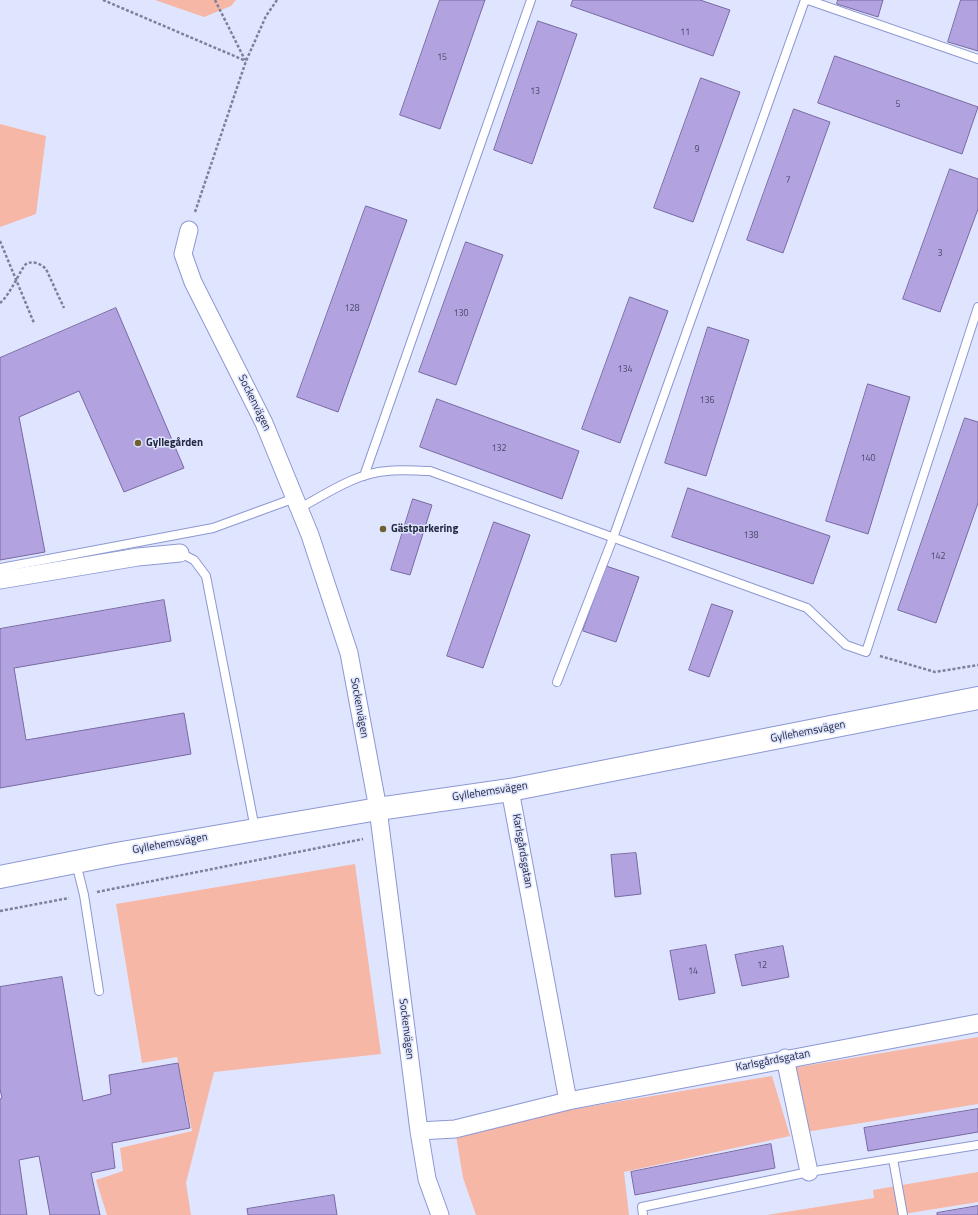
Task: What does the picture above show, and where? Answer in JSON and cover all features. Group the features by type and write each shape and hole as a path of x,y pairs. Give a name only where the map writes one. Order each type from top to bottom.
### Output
{"street":[{"name":"Sockenvägen","path":"189,230 183,254 193,282 264,423 310,535 349,653 378,809 419,1131 427,1179 440,1215"},
{"path":"0,580 138,557 180,553"},
{"name":"Gyllehemsvägen","path":"0,877 116,854 378,809 510,790 978,698"},
{"name":"Karlsgårdsgatan","path":"510,790 568,1101"},
{"name":"Karlsgårdsgatan","path":"419,1131 455,1129 568,1101 785,1058 978,1023"},
{"path":"785,1058 809,1172"}],"lane":[{"path":"364,476 530,0"},
{"path":"557,682 614,538 807,0 978,59"},
{"path":"0,568 213,528 297,503 364,476 386,471 430,471 807,608 846,644 866,652 978,307"},
{"path":"180,553 194,560 206,576 255,830"},
{"path":"76,863 84,895 99,991"},
{"path":"643,1215 642,1208 809,1172 978,1145"},
{"path":"893,1158 904,1215"}],"path":[{"path":"103,0 246,61"},
{"path":"215,0 246,61"},
{"path":"189,230 212,167 246,61 266,16 277,0"},
{"path":"0,241 34,324"},
{"path":"0,303 6,298 17,282 26,264 34,263 41,264 46,269 64,308"},
{"path":"866,652 926,671 935,672 978,665"},
{"path":"0,910 84,895 381,835"}],"shaded area":[{"path":"155,0 236,0 231,6 204,17"},
{"path":"0,124 46,136 36,214 0,227"},
{"path":"355,864 381,1054 214,1072 186,1183 191,1215 107,1215 96,1180 123,1171 120,1148 192,1131 177,1057 142,1063 116,904"},
{"path":"978,1037 978,1104 806,1132 792,1068"},
{"path":"772,1076 790,1136 624,1172 629,1215 476,1215 463,1178 455,1129"},
{"path":"978,1172 978,1202 897,1215 767,1215 874,1198 873,1190"}],"building":[{"path":"440,0 485,0 440,129 400,115"},
{"path":"573,0 700,0 730,10 713,56 571,6"},
{"path":"838,0 883,0 878,17 837,4"},
{"path":"961,0 978,0 978,51 948,42"},
{"path":"538,21 577,34 532,164 494,150"},
{"path":"835,56 978,107 962,154 818,103"},
{"path":"701,78 740,92 693,222 654,208"},
{"path":"794,109 830,122 783,253 747,240"},
{"path":"950,169 978,179 978,209 940,312 903,299"},
{"path":"366,206 407,220 338,412 297,397"},
{"path":"466,242 503,255 456,385 419,372"},
{"path":"630,297 668,311 620,443 582,429"},
{"name":"Gyllegården","path":"116,308 184,468 124,492 79,391 19,417 45,552 0,560 0,358"},
{"path":"708,327 749,340 706,476 665,463"},
{"path":"868,384 910,397 868,534 826,521"},
{"path":"437,399 579,451 562,499 420,447"},
{"path":"965,418 978,422 978,503 936,623 898,610"},
{"path":"688,488 830,536 813,584 672,537"},
{"path":"413,499 432,505 410,575 391,570"},
{"path":"494,522 530,535 483,668 447,656"},
{"path":"606,566 639,577 616,642 583,631"},
{"path":"164,600 171,641 14,668 26,740 184,713 191,754 0,788 0,629"},
{"path":"712,604 733,611 709,677 689,670"},
{"path":"636,853 641,894 615,897 611,855"},
{"path":"706,945 715,993 679,1000 670,951"},
{"path":"783,946 789,977 742,986 735,955"},
{"path":"62,977 83,1101 111,1094 109,1075 178,1063 190,1128 112,1143 115,1168 91,1173 100,1215 50,1215 39,1156 19,1160 27,1215 0,1215 0,1099 2,1098 0,1089 0,987"},
{"path":"978,1109 978,1132 868,1151 864,1128"},
{"path":"771,1144 775,1168 635,1195 631,1172"},
{"path":"334,1195 337,1215 248,1215 247,1209"},
{"path":"978,1206 978,1215 937,1215 937,1213"}],"place":[{"name":"Gyllegården","path":"138,443"},
{"name":"Gästparkering","path":"383,529"}]}
